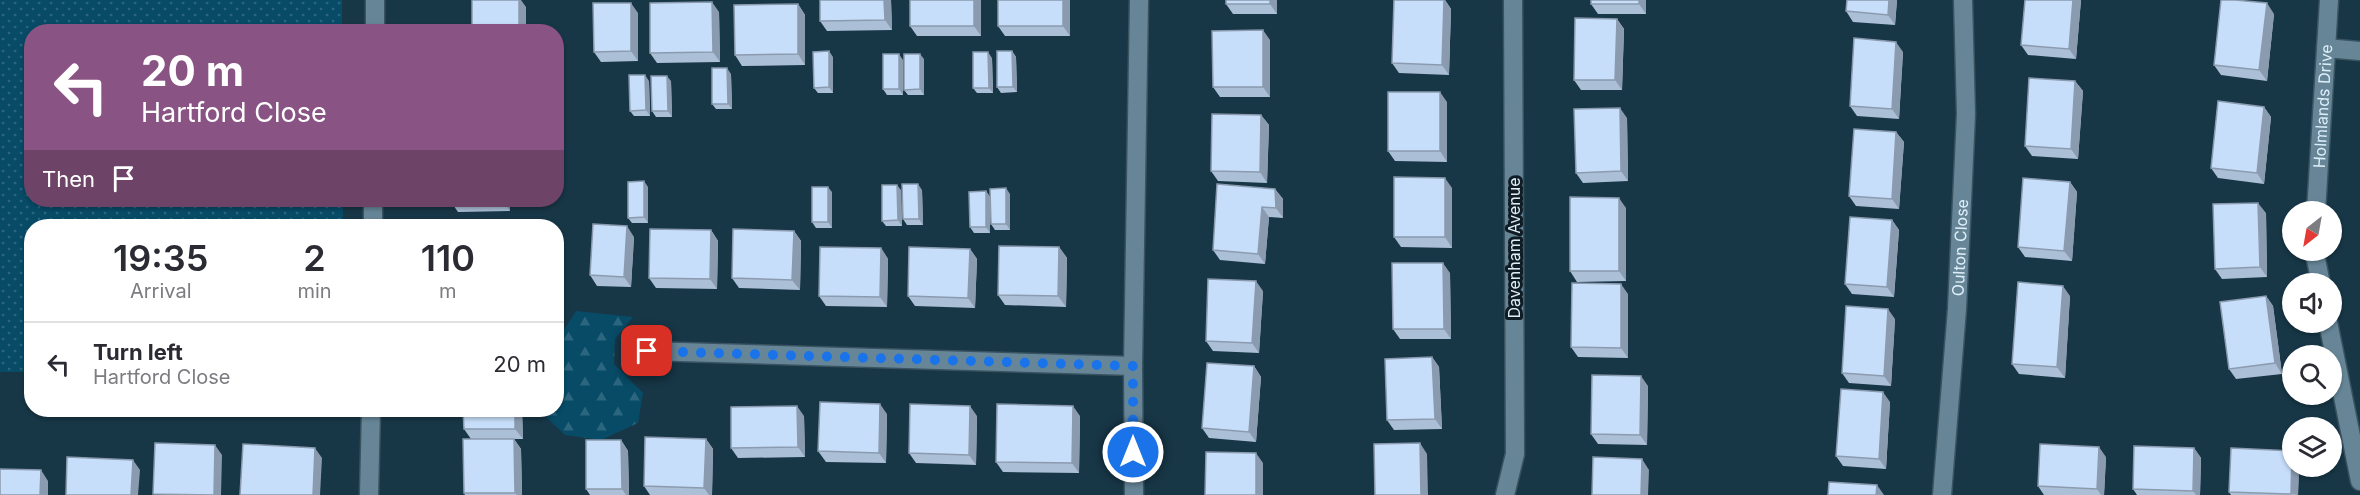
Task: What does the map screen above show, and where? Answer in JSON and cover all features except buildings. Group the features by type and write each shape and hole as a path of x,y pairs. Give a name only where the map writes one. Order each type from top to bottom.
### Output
{"street":[{"path":"375,0 375,24"},
{"path":"1134,495 1133,366 1139,0"},
{"name":"Davenham Avenue","path":"1505,495 1515,454 1513,0"},
{"name":"Oulton Close","path":"1942,495 1957,309 1966,114 1963,0"},
{"name":"Holmlands Drive","path":"2317,201 2329,0"},
{"path":"2326,48 2360,51"},
{"path":"2330,333 2360,482"},
{"path":"647,351 1133,366"},
{"path":"369,495 371,417"}],"green space":[{"path":"0,0 342,0 342,24 24,24 24,207 343,207 343,219 24,219 24,372 0,372"},
{"path":"576,311 633,317 615,339 614,364 643,393 638,423 601,440 565,435 546,417 564,417 564,330"}],"route":[{"path":"647,351 1133,366 1133,452"}]}
